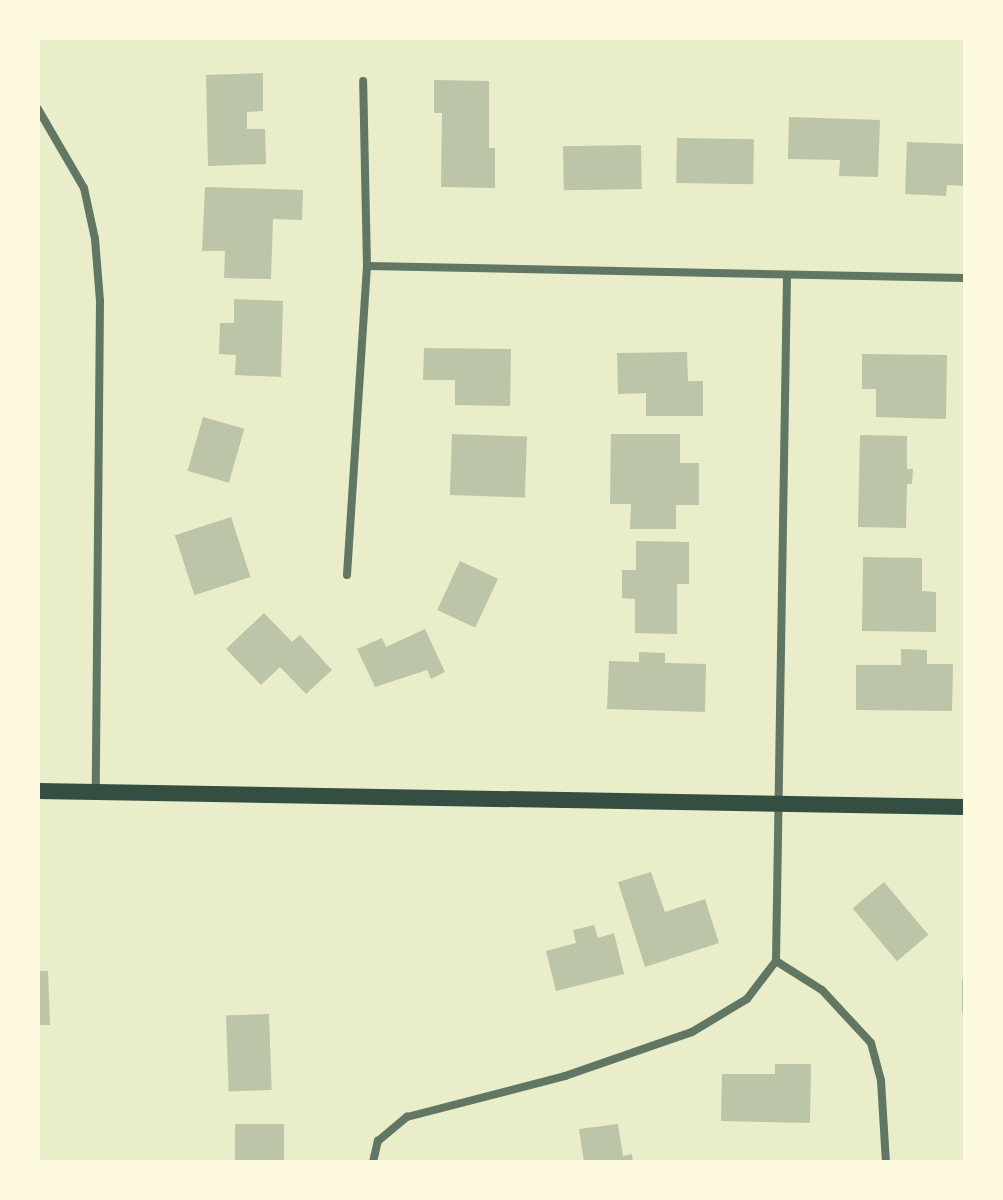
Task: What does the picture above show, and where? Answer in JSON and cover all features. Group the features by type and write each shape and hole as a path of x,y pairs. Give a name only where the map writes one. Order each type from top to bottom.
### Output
{"main road":[{"path":"38,791 965,807"}],"street":[{"path":"347,575 367,266 363,81"},
{"path":"38,109 84,188 95,239 100,301 96,792"},
{"path":"367,266 787,278 965,278"},
{"path":"373,1162 378,1141 407,1117 565,1076 692,1032 747,999 776,961 787,278"},
{"path":"776,961 822,990 871,1043 881,1081 886,1162"}],"building":[{"path":"263,73 263,111 247,112 247,129 265,129 266,164 208,166 206,75"},
{"path":"434,80 489,81 489,148 495,148 495,188 441,187 442,113 434,113"},
{"path":"789,117 880,120 878,177 839,176 840,160 788,159"},
{"path":"677,138 754,139 753,184 676,183"},
{"path":"907,142 965,144 965,186 947,185 946,196 905,194"},
{"path":"641,145 642,189 564,190 563,146"},
{"path":"205,187 303,190 302,220 273,219 271,279 224,278 225,251 202,251"},
{"path":"234,299 283,301 281,377 235,375 236,355 219,354 220,323 234,323"},
{"path":"424,348 511,349 510,406 455,405 455,380 423,380"},
{"path":"687,352 688,381 703,381 703,416 646,416 646,393 618,394 617,353"},
{"path":"862,354 947,355 946,419 876,417 876,389 862,389"},
{"path":"203,417 244,429 229,483 188,471"},
{"path":"452,434 527,437 525,498 450,495"},
{"path":"611,434 680,434 680,463 699,463 699,505 676,505 676,529 630,529 631,504 610,504"},
{"path":"860,435 907,436 907,469 913,469 912,484 907,484 906,528 858,527"},
{"path":"231,517 250,577 194,595 175,535"},
{"path":"636,541 689,542 689,584 677,584 677,634 635,633 635,599 622,598 622,570 636,570"},
{"path":"863,557 922,558 922,591 936,592 936,632 862,631"},
{"path":"460,561 498,579 475,628 437,610"},
{"path":"264,613 292,642 300,635 332,670 306,694 280,667 261,685 226,649"},
{"path":"425,629 445,672 431,679 427,670 375,687 357,649 382,638 386,647"},
{"path":"901,649 927,650 927,664 953,664 952,711 856,710 856,665 901,665"},
{"path":"639,652 665,653 665,663 706,664 705,712 607,709 609,661 639,662"},
{"path":"651,872 665,912 705,899 719,943 645,967 618,882"},
{"path":"884,882 928,935 897,961 853,908"},
{"path":"594,925 598,938 614,933 624,974 556,991 546,951 576,943 573,930"},
{"path":"38,971 48,971 50,1025 38,1025"},
{"path":"962,979 965,979 965,1013 962,1013"},
{"path":"269,1014 272,1090 229,1091 226,1016"},
{"path":"775,1064 811,1064 810,1123 721,1121 722,1074 775,1074"},
{"path":"235,1124 284,1124 284,1162 235,1162"},
{"path":"618,1124 623,1156 632,1154 633,1162 584,1162 579,1129"}]}
